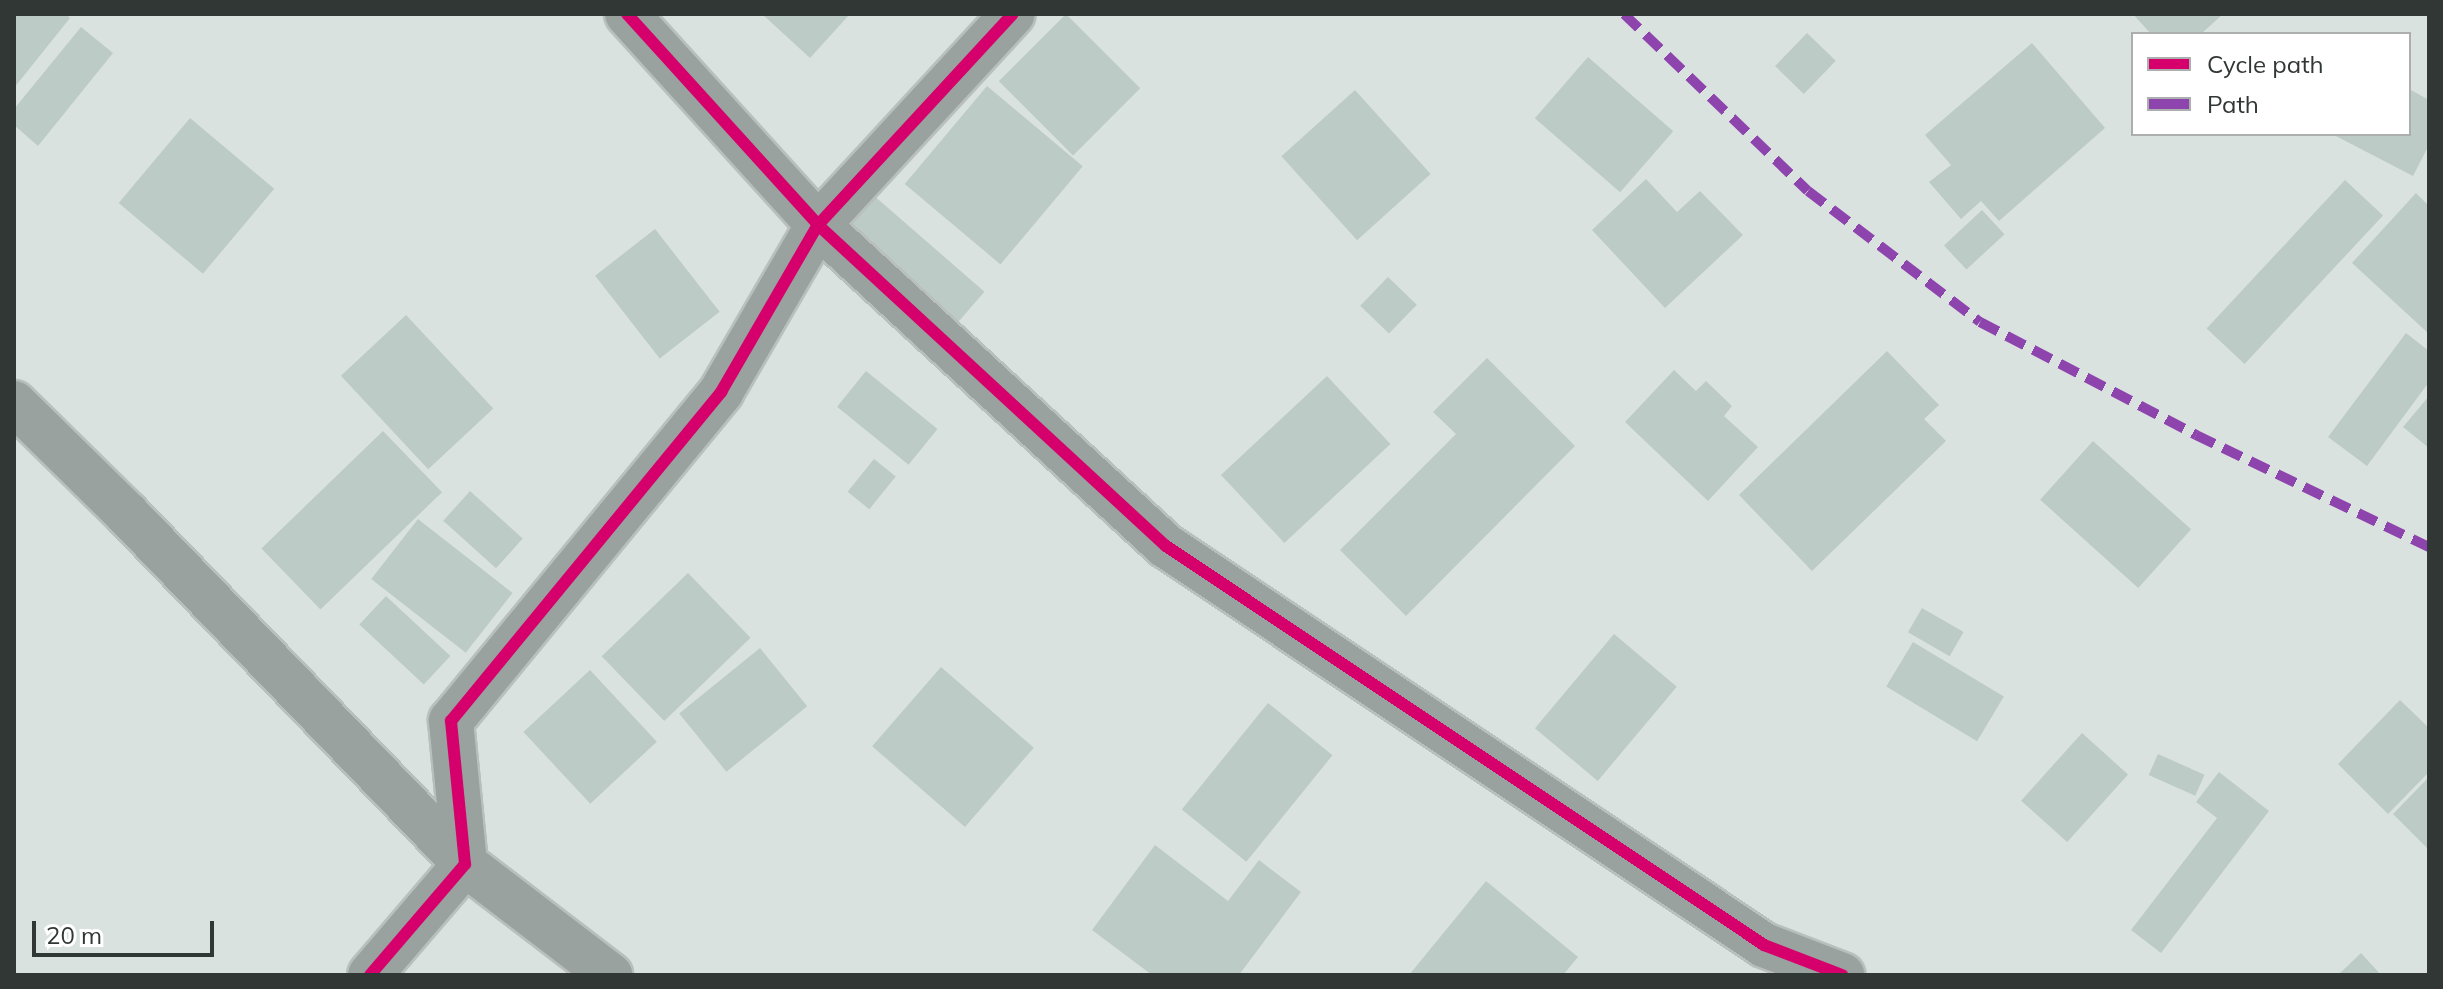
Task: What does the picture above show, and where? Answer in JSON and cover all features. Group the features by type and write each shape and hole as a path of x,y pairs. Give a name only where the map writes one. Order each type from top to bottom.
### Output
{"street":[{"path":"627,14 818,225 1166,546 1764,945 1842,975"},
{"path":"370,975 465,864 451,721 721,392 818,225 1013,14"},
{"path":"14,403 127,514 465,864 610,975"}],"building":[{"path":"14,14 66,14 70,18 14,88"},
{"path":"762,14 850,14 810,58"},
{"path":"1066,14 1140,88 1073,155 999,81"},
{"path":"2133,14 2223,14 2203,32 2149,32"},
{"path":"81,27 113,53 38,146 14,125 14,109"},
{"path":"1807,33 1836,61 1804,94 1775,66"},
{"path":"2032,43 2105,128 1999,221 1981,201 1961,219 1929,182 1951,165 1925,135"},
{"path":"1588,57 1673,131 1620,192 1535,118"},
{"path":"987,86 1083,166 1000,264 905,184"},
{"path":"1355,90 1431,174 1357,240 1281,156"},
{"path":"2411,90 2429,100 2429,145 2413,176 2336,136 2411,136"},
{"path":"190,118 274,189 203,274 119,203"},
{"path":"1646,179 1677,212 1700,191 1743,235 1665,308 1592,230"},
{"path":"2345,180 2383,215 2245,364 2207,328"},
{"path":"2416,193 2429,206 2429,334 2352,263"},
{"path":"872,194 984,292 957,323 844,226"},
{"path":"1982,210 2005,234 1966,270 1944,245"},
{"path":"655,229 720,312 660,359 595,276"},
{"path":"1388,277 1417,305 1389,334 1360,306"},
{"path":"406,315 493,409 428,469 341,376"},
{"path":"2406,333 2429,351 2429,382 2367,466 2328,437"},
{"path":"1887,351 1939,405 1924,419 1946,441 1812,571 1739,495"},
{"path":"1487,358 1575,446 1406,616 1340,550 1456,434 1433,412"},
{"path":"1674,370 1696,391 1706,381 1732,406 1724,416 1758,447 1708,501 1625,422"},
{"path":"866,371 937,429 909,465 837,407"},
{"path":"1327,376 1390,444 1284,543 1221,475"},
{"path":"2429,396 2429,448 2403,427"},
{"path":"383,431 442,492 320,610 261,548"},
{"path":"2093,441 2191,529 2138,588 2040,500"},
{"path":"874,459 896,477 869,509 848,492"},
{"path":"470,491 523,539 496,568 443,521"},
{"path":"418,519 513,593 466,653 371,579"},
{"path":"688,573 751,638 664,721 602,656"},
{"path":"386,596 450,656 424,685 359,625"},
{"path":"1922,608 1964,632 1950,656 1908,632"},
{"path":"1614,634 1677,687 1598,781 1535,728"},
{"path":"1913,642 2004,697 1977,741 1886,687"},
{"path":"760,648 807,706 726,772 679,713"},
{"path":"941,667 1034,748 965,827 872,746"},
{"path":"590,670 657,742 590,804 523,732"},
{"path":"2400,700 2429,728 2429,772 2388,814 2338,764"},
{"path":"1268,703 1333,755 1246,862 1182,809"},
{"path":"2082,733 2128,774 2067,842 2021,801"},
{"path":"2158,754 2205,775 2195,796 2149,775"},
{"path":"2219,772 2269,811 2161,953 2131,930 2217,818 2196,802"},
{"path":"2429,777 2429,850 2393,814"},
{"path":"1155,845 1228,901 1259,860 1301,892 1239,975 1152,975 1092,930"},
{"path":"1486,881 1578,957 1563,975 1409,975"},
{"path":"2361,953 2381,975 2338,975"}],"marked path":[{"path":"1624,14 1808,191 1980,322 2196,435 2429,547"}],"cycle path":[{"path":"627,14 818,225 1166,546 1764,945 1842,975"},
{"path":"370,975 465,864 451,721 721,392 818,225 1013,14"}]}
